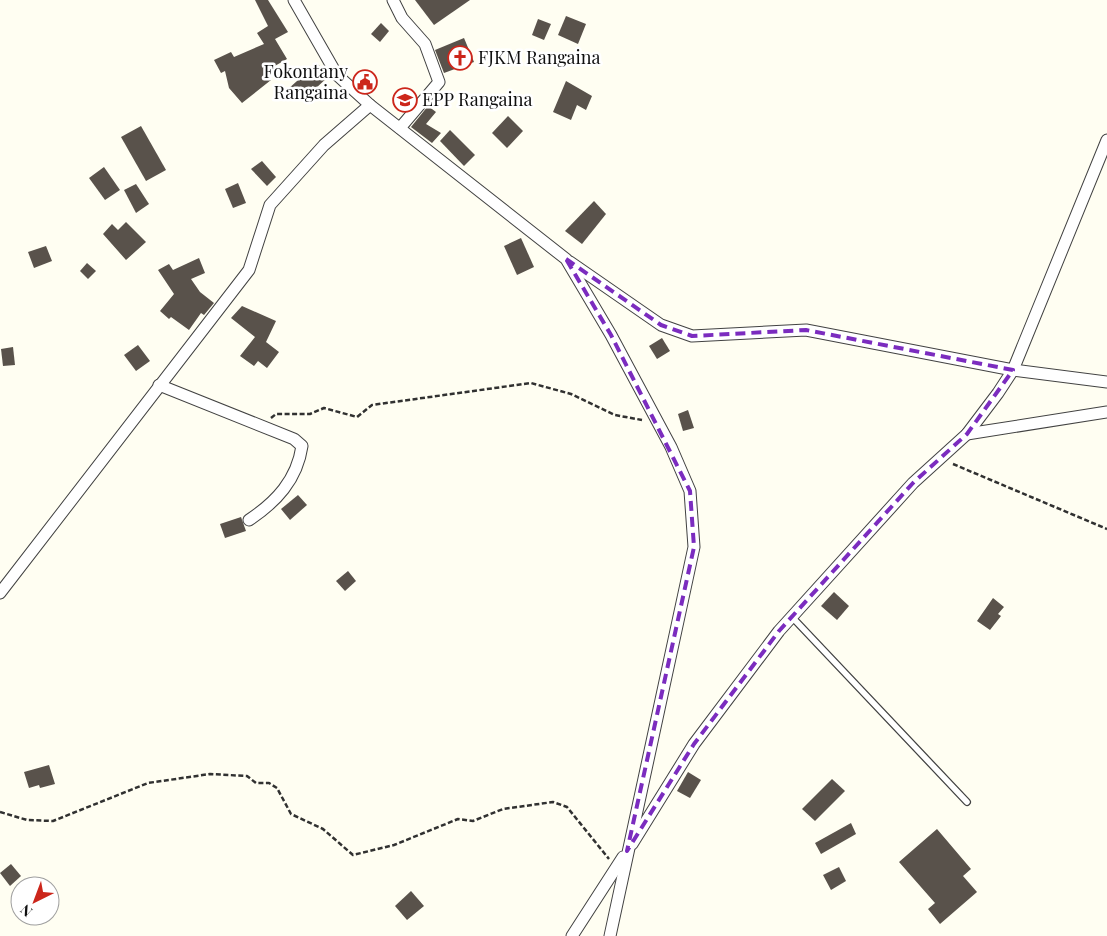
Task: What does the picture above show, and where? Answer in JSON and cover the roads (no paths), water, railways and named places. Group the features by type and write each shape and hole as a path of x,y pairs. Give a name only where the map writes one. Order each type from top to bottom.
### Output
{"street":[{"path":"294,0 337,75 370,104 566,259 661,324 692,336 806,330 1013,370 1107,382"},
{"path":"393,0 402,18 425,44 439,82 400,128"},
{"path":"0,593 249,270 270,205 324,145 370,104"},
{"path":"572,936 694,744 792,617 913,483 967,434 1013,370 1107,140"},
{"path":"566,259 611,335 658,423 690,491 694,546 610,936"},
{"path":"159,385 294,439 302,446 300,458 283,492 271,505 249,520"},
{"path":"967,434 1107,412"}],"lane":[{"path":"792,617 967,802"}],"place":[{"name":"FJKM Rangaina","path":"460,58"},
{"name":"Fokontany Rangaina","path":"365,82"},
{"name":"EPP Rangaina","path":"405,100"}]}
